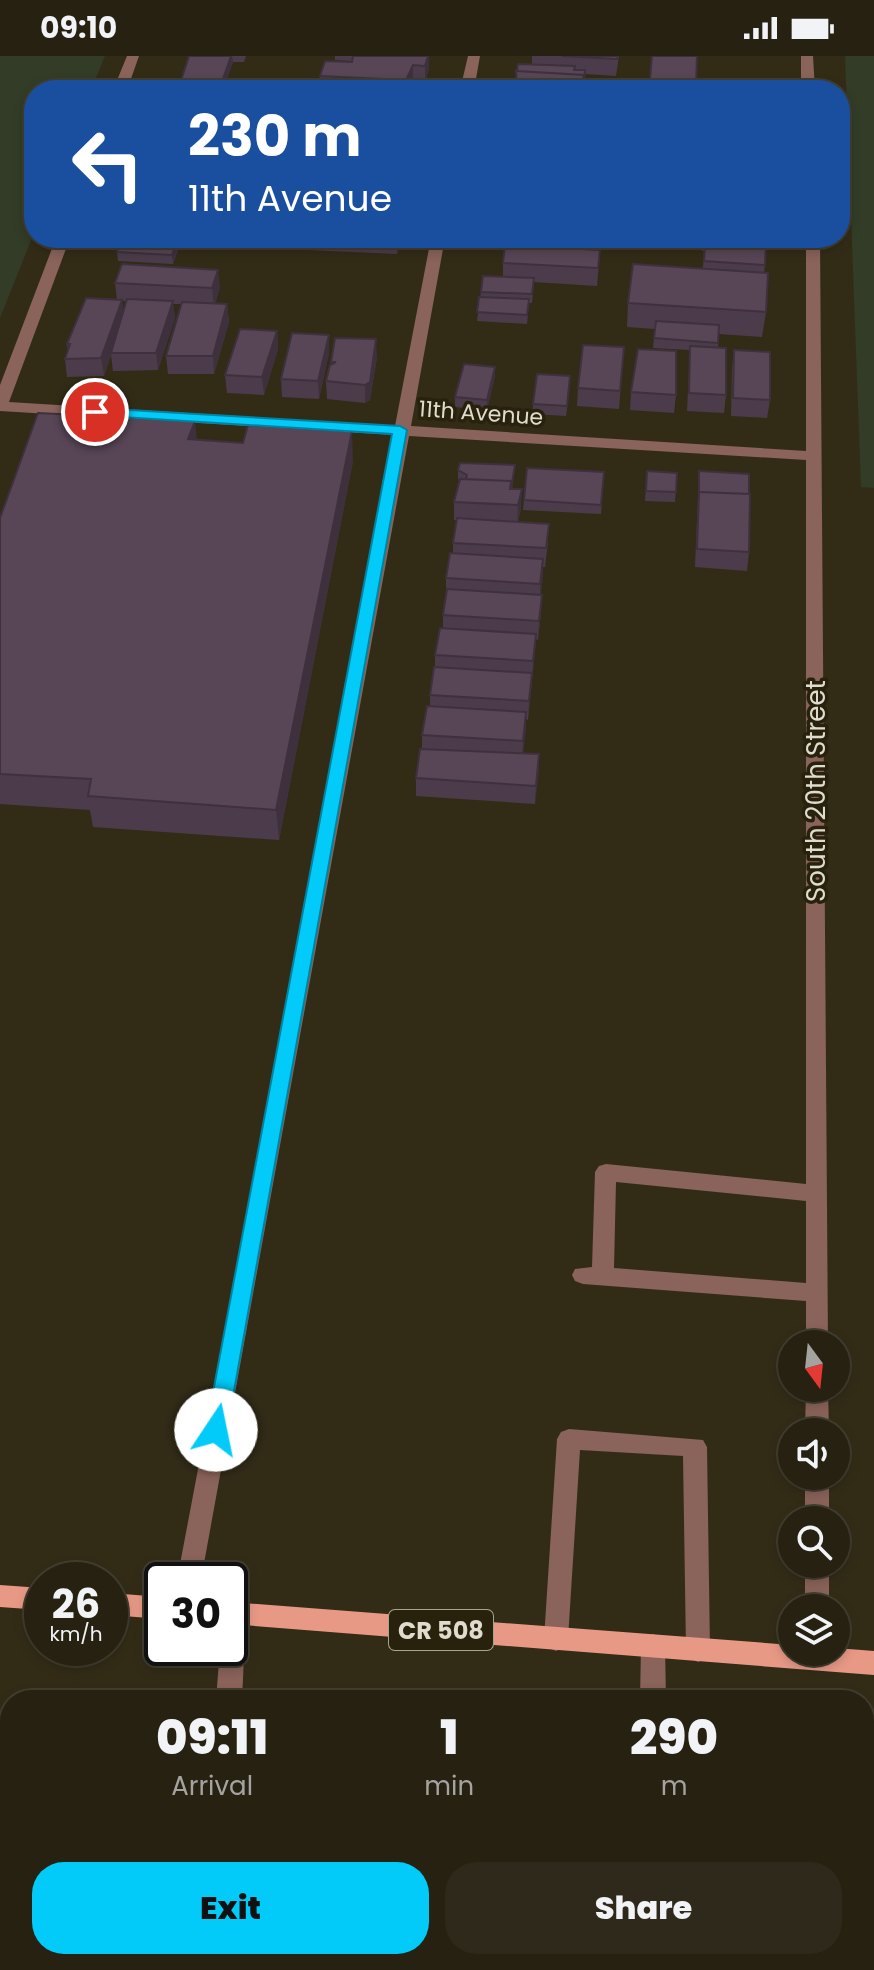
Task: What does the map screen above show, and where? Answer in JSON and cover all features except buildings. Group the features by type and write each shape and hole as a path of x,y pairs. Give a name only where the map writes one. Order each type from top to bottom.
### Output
{"main road":[{"path":"0,1596 24,1598"},
{"name":"CR 508","path":"248,1614 778,1654"},
{"name":"CR 508","path":"850,1660 874,1663"}],"street":[{"path":"124,80 133,56"},
{"path":"469,80 474,56"},
{"path":"807,56 808,80"},
{"path":"0,405 59,248"},
{"path":"192,1562 436,248"},
{"name":"South 20th Street","path":"813,248 817,1330"},
{"name":"11th Avenue","path":"0,405 816,456"},
{"path":"817,1194 606,1172 593,1276 817,1293"},
{"path":"556,1639 569,1439 695,1447 698,1650"},
{"path":"653,1646 653,1690"},
{"path":"229,1690 230,1666"}],"green space":[{"path":"0,56 105,56 95,80 24,80 24,248 28,248 0,318"},
{"path":"845,56 874,56 874,488 861,487 850,191 850,80 846,80"}],"route":[{"path":"95,412 400,430 216,1430"}]}
